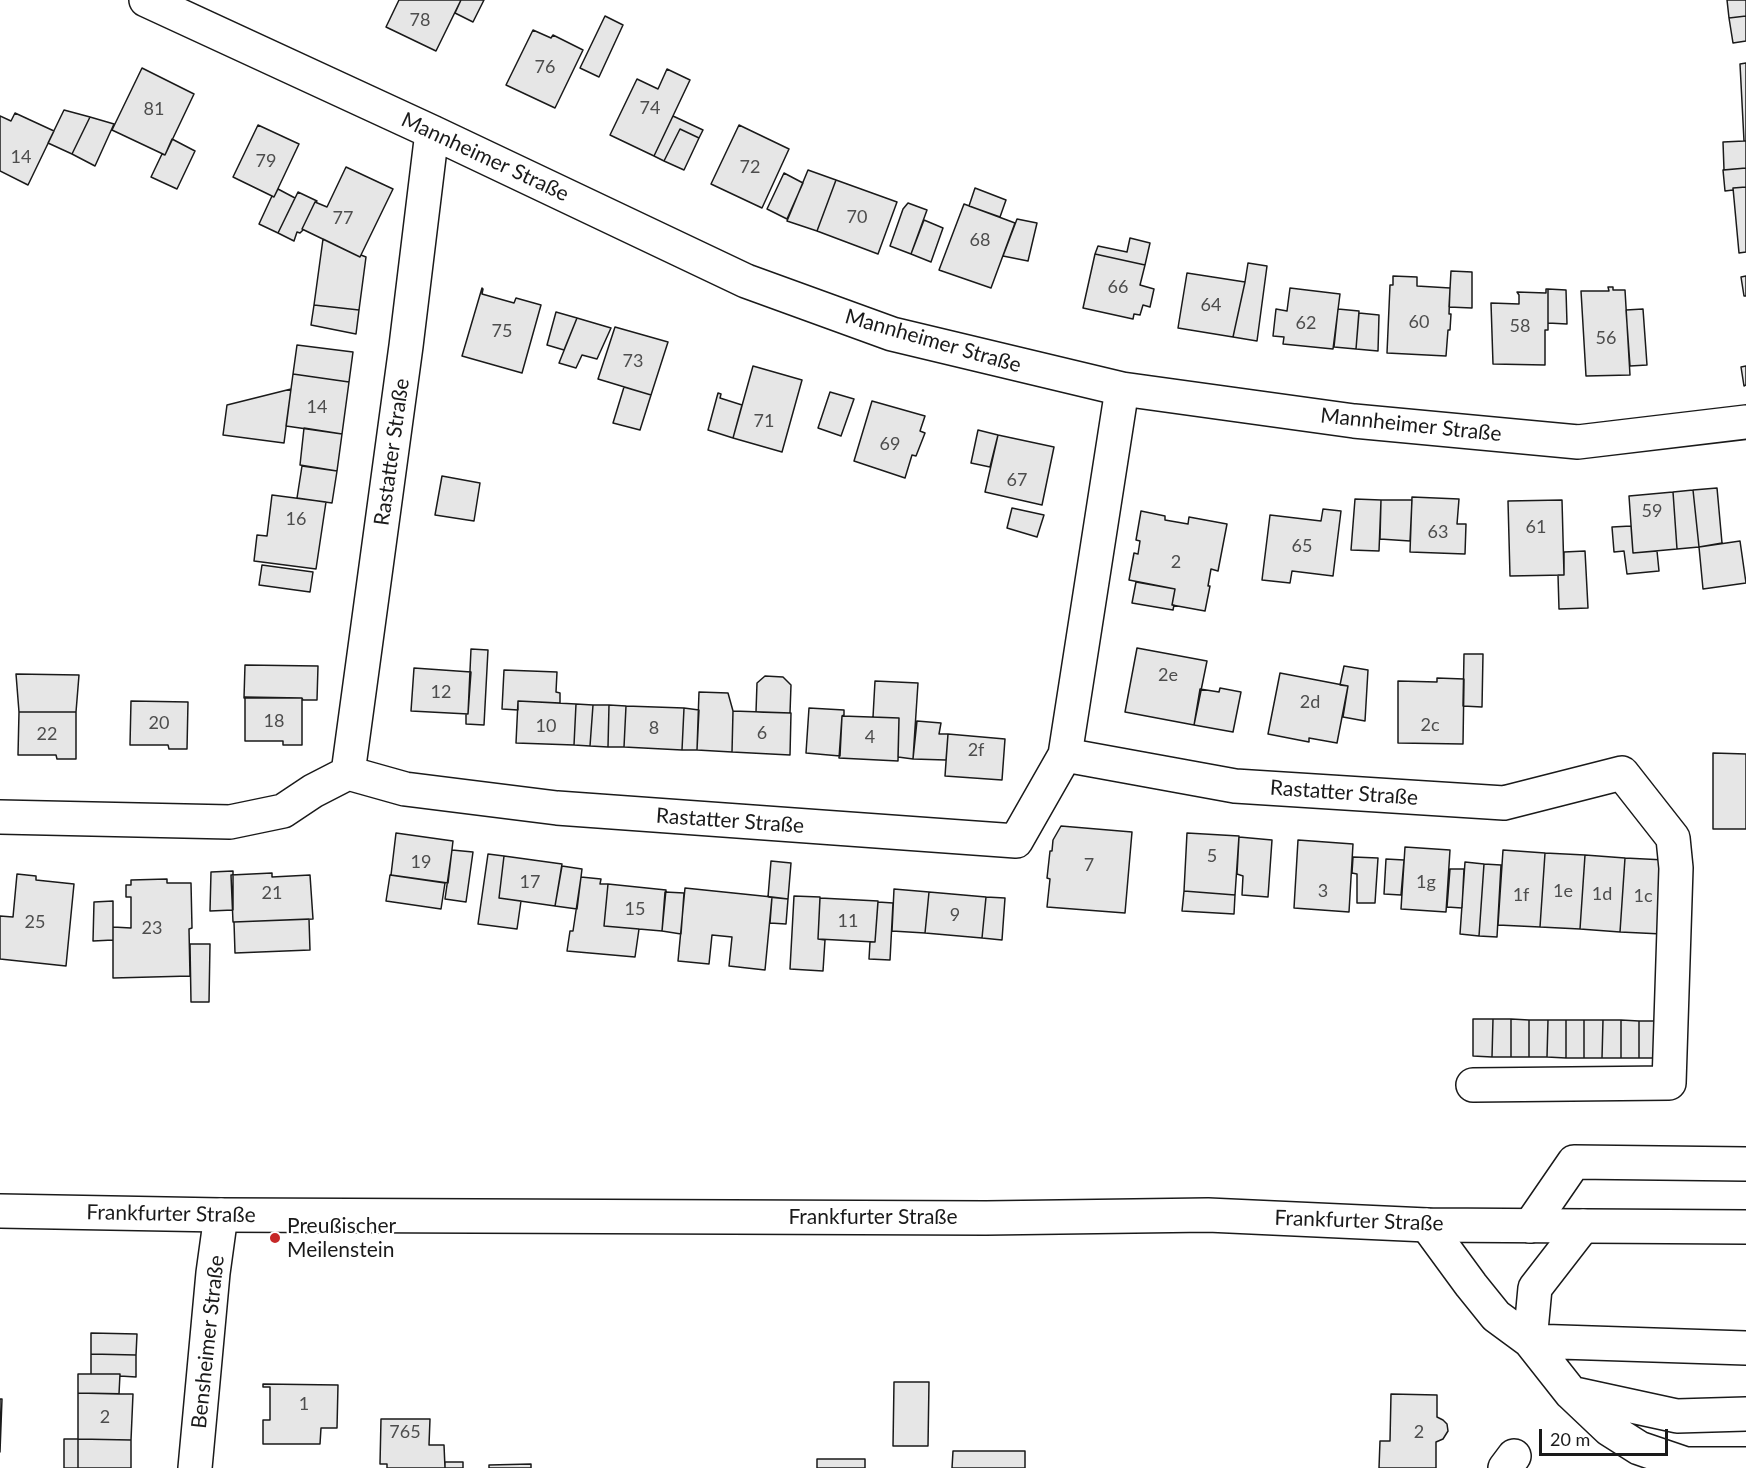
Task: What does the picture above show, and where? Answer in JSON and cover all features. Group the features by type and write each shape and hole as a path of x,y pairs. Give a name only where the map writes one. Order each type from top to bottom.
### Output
{"street":[{"name":"Mannheimer Straße","path":"146,0 746,281 892,334 1122,389 1354,421 1578,442 1746,422"},
{"name":"Rastatter Straße","path":"432,132 348,773 405,789 557,808 1016,841 1065,755 1122,389"},
{"name":"Rastatter Straße","path":"1065,755 1235,786 1504,803 1622,773 1673,838 1676,868 1669,1083 1473,1085"},
{"path":"0,817 230,822 283,811 348,773"},
{"path":"1530,1226 1574,1162 1746,1164"},
{"name":"Frankfurter Straße","path":"0,1211 221,1215 986,1218 1208,1215 1427,1225 1746,1227"},
{"name":"Bensheimer Straße","path":"195,1468 213,1273 221,1215"},
{"path":"1427,1225 1496,1316 1530,1341 1571,1393 1609,1429 1639,1448 1672,1464 1746,1464"},
{"path":"1530,1341 1535,1288 1583,1226"},
{"path":"1530,1341 1746,1348"},
{"path":"1571,1393 1677,1416 1746,1414"}],"building":[{"path":"399,0 461,0 436,51 386,27"},
{"path":"461,0 484,0 473,22 455,13"},
{"path":"1727,0 1746,0 1746,16 1729,18"},
{"path":"605,16 623,25 599,77 580,68"},
{"path":"1746,16 1746,41 1733,43 1729,18"},
{"path":"533,30 551,38 553,35 583,50 555,108 506,85"},
{"path":"1746,63 1746,141 1744,141 1740,64"},
{"path":"142,68 194,94 165,155 112,130"},
{"path":"667,69 690,80 654,156 610,135 637,79 658,89"},
{"path":"64,110 90,117 72,154 48,143"},
{"path":"15,113 54,131 28,185 0,171 0,116 11,121"},
{"path":"673,116 703,130 699,138 680,129 664,161 654,156"},
{"path":"90,117 114,124 95,166 72,154"},
{"path":"258,125 299,144 274,197 233,177"},
{"path":"739,125 789,149 762,208 711,184"},
{"path":"680,129 699,138 684,170 664,161"},
{"path":"172,139 195,151 177,189 151,177"},
{"path":"1746,141 1746,168 1724,170 1723,142"},
{"path":"346,167 393,189 360,257 302,229 315,202 327,207"},
{"path":"1746,168 1746,187 1725,191 1723,170"},
{"path":"808,170 836,180 817,231 787,221"},
{"path":"784,173 803,183 787,219 767,209"},
{"path":"836,180 897,202 878,254 817,231"},
{"path":"1746,187 1746,252 1739,253 1733,188"},
{"path":"975,188 1006,200 1000,217 969,206"},
{"path":"278,189 295,198 278,233 259,224 272,196 274,197"},
{"path":"298,192 317,201 303,230 300,233 297,232 294,241 278,233"},
{"path":"908,203 927,210 911,254 890,246 903,209"},
{"path":"964,204 1015,223 991,288 939,270"},
{"path":"1017,219 1037,223 1028,261 1003,256"},
{"path":"924,220 943,228 931,262 911,254"},
{"path":"1130,238 1150,243 1145,265 1095,254 1098,246 1127,252"},
{"path":"323,239 360,257 361,255 366,257 359,310 314,305"},
{"path":"1095,254 1145,265 1140,285 1154,289 1150,307 1143,305 1140,315 1134,314 1133,319 1083,308"},
{"path":"1248,263 1267,266 1257,341 1233,337"},
{"path":"1451,271 1472,272 1472,308 1449,307"},
{"path":"1187,273 1245,282 1233,337 1178,328"},
{"path":"1393,276 1417,277 1417,286 1450,288 1449,314 1451,314 1446,356 1387,353 1390,285 1393,285"},
{"path":"1746,276 1746,296 1744,296 1741,277"},
{"path":"1608,287 1613,287 1613,290 1625,290 1630,375 1586,376 1581,291 1609,291"},
{"path":"482,288 482,294 514,303 516,298 541,305 522,373 462,356"},
{"path":"1290,288 1340,294 1333,349 1283,344 1284,337 1273,336 1276,309 1287,311"},
{"path":"1548,289 1548,330 1545,330 1545,365 1493,364 1491,303 1519,304 1517,292 1546,293"},
{"path":"1548,289 1566,290 1567,324 1548,323"},
{"path":"314,305 359,310 356,334 311,325"},
{"path":"1338,309 1359,311 1356,349 1334,347"},
{"path":"1643,309 1647,365 1630,366 1626,310"},
{"path":"556,312 577,318 564,350 547,345"},
{"path":"1359,313 1379,315 1378,351 1356,349"},
{"path":"577,318 611,328 597,359 582,355 576,368 559,363"},
{"path":"615,327 668,342 651,395 598,379"},
{"path":"297,345 353,352 349,382 293,374"},
{"path":"753,366 802,380 782,452 733,438"},
{"path":"1746,366 1746,385 1744,386 1741,367"},
{"path":"293,374 349,382 342,434 286,426"},
{"path":"624,387 651,395 640,430 613,423"},
{"path":"291,389 284,443 223,435 227,405"},
{"path":"830,392 854,399 841,436 818,428"},
{"path":"718,393 721,394 720,398 742,405 733,438 708,430"},
{"path":"872,401 925,416 920,431 925,433 916,456 912,455 905,478 854,461"},
{"path":"304,428 342,434 337,471 300,465"},
{"path":"978,430 998,435 990,467 971,463"},
{"path":"998,435 1054,447 1042,505 985,492"},
{"path":"302,466 337,471 332,503 297,498"},
{"path":"442,476 480,483 474,521 435,515"},
{"path":"1717,488 1722,543 1699,547 1693,490"},
{"path":"1693,490 1699,547 1677,549 1673,492"},
{"path":"1673,492 1677,549 1633,553 1629,496"},
{"path":"272,495 326,502 316,569 254,561 257,535 267,536"},
{"path":"1412,497 1459,499 1457,524 1466,524 1465,554 1410,552"},
{"path":"1355,499 1381,500 1379,551 1351,550"},
{"path":"1381,500 1412,500 1410,541 1380,539"},
{"path":"1562,500 1564,575 1510,576 1508,501"},
{"path":"1012,508 1044,515 1037,537 1007,528"},
{"path":"1323,509 1341,511 1333,576 1292,571 1290,583 1262,580 1270,515 1321,521"},
{"path":"1141,511 1165,516 1165,520 1188,524 1189,517 1227,524 1218,571 1211,569 1205,611 1172,605 1175,589 1129,580 1134,553 1138,554 1140,541 1136,540"},
{"path":"1631,526 1633,553 1657,551 1659,571 1627,574 1624,551 1614,552 1612,527"},
{"path":"1740,541 1746,583 1703,589 1699,547"},
{"path":"1585,551 1588,608 1559,609 1558,575 1564,575 1564,552"},
{"path":"262,565 313,572 310,592 259,585"},
{"path":"1136,582 1175,589 1173,610 1132,603"},
{"path":"1137,648 1207,661 1194,725 1125,712"},
{"path":"471,649 488,650 484,725 466,724"},
{"path":"1464,654 1483,654 1482,707 1463,706"},
{"path":"245,665 318,666 317,700 244,698"},
{"path":"1344,666 1368,670 1365,721 1343,717 1348,686 1340,685"},
{"path":"414,668 471,672 468,714 411,711"},
{"path":"504,670 557,672 556,692 560,693 560,703 518,701 518,710 502,709"},
{"path":"1280,673 1348,686 1337,743 1309,738 1309,742 1268,734"},
{"path":"16,674 79,675 76,712 19,712"},
{"path":"765,676 783,677 791,685 790,713 756,712 757,683"},
{"path":"1437,678 1464,679 1463,744 1398,743 1398,681 1437,682"},
{"path":"875,681 918,683 913,759 898,757 899,718 873,717"},
{"path":"1220,688 1241,692 1233,732 1194,725 1200,689 1219,692"},
{"path":"699,692 728,693 733,711 732,752 697,750"},
{"path":"245,697 302,698 302,745 283,745 283,741 245,741"},
{"path":"131,701 188,702 187,749 169,749 168,745 130,745"},
{"path":"518,701 576,704 574,745 516,743"},
{"path":"576,704 593,705 590,746 574,745"},
{"path":"593,705 609,705 608,747 590,746"},
{"path":"609,705 626,706 624,747 608,747"},
{"path":"626,706 684,708 682,750 624,747"},
{"path":"684,708 699,710 697,750 682,750"},
{"path":"809,708 844,710 840,756 806,753"},
{"path":"733,711 791,713 790,755 732,752"},
{"path":"19,712 76,712 76,759 57,759 56,755 18,755"},
{"path":"842,716 899,718 898,761 839,758"},
{"path":"917,721 941,723 939,734 948,734 946,760 913,759"},
{"path":"948,734 1005,739 1002,780 945,776"},
{"path":"1713,753 1746,754 1746,829 1713,829"},
{"path":"1061,826 1132,832 1125,913 1047,907 1050,851 1052,851 1053,840"},
{"path":"396,833 453,841 448,883 391,875"},
{"path":"1187,833 1239,836 1235,895 1184,891"},
{"path":"1239,837 1272,840 1268,897 1242,895 1243,876 1237,874"},
{"path":"1298,840 1353,844 1349,912 1294,908"},
{"path":"1405,847 1450,850 1446,912 1401,909"},
{"path":"452,850 473,852 466,902 445,899"},
{"path":"1503,850 1545,853 1540,927 1498,925"},
{"path":"1545,853 1585,855 1580,929 1540,927"},
{"path":"488,854 504,856 499,898 521,901 517,929 478,924"},
{"path":"1585,855 1625,858 1620,932 1580,929"},
{"path":"504,856 562,864 555,906 499,898"},
{"path":"1353,857 1378,858 1375,903 1357,903 1357,874 1352,873"},
{"path":"1625,858 1665,860 1662,934 1620,932"},
{"path":"1386,859 1404,860 1401,895 1384,894"},
{"path":"771,861 791,863 788,899 768,897"},
{"path":"1465,862 1484,864 1479,936 1460,934"},
{"path":"1484,864 1501,865 1497,937 1479,936"},
{"path":"562,866 582,869 577,909 555,906"},
{"path":"1450,869 1464,869 1462,908 1447,907"},
{"path":"233,871 233,910 210,911 211,872"},
{"path":"272,873 272,877 310,875 313,919 233,922 231,875"},
{"path":"17,874 36,876 36,880 74,884 66,966 0,959 0,916 13,917"},
{"path":"390,875 445,883 441,909 386,901"},
{"path":"581,877 601,879 600,884 608,884 604,926 639,929 635,957 567,951 570,931 573,931"},
{"path":"167,879 167,883 191,883 190,976 113,978 113,927 131,928 131,897 126,897 126,885 131,885 131,880"},
{"path":"608,884 666,890 662,931 604,926"},
{"path":"685,888 772,897 765,970 729,966 732,937 712,935 709,964 678,961"},
{"path":"894,889 929,892 925,933 892,931"},
{"path":"1184,891 1235,895 1234,914 1182,911"},
{"path":"665,892 684,893 681,934 662,931"},
{"path":"929,892 986,897 982,938 925,933"},
{"path":"794,896 820,897 818,939 825,940 823,971 790,969"},
{"path":"772,897 788,899 786,924 770,923"},
{"path":"986,897 1005,898 1002,940 982,938"},
{"path":"820,898 878,901 875,942 818,939"},
{"path":"113,901 113,940 93,941 94,902"},
{"path":"878,902 893,903 890,960 869,959 870,942 875,942"},
{"path":"309,919 310,950 235,953 234,922"},
{"path":"190,944 210,944 209,1002 191,1002"},
{"path":"1473,1019 1493,1019 1492,1057 1473,1056"},
{"path":"1493,1019 1511,1019 1511,1057 1492,1057"},
{"path":"1511,1019 1529,1020 1529,1057 1511,1057"},
{"path":"1529,1020 1548,1020 1547,1057 1529,1057"},
{"path":"1548,1020 1566,1020 1566,1058 1547,1057"},
{"path":"1566,1020 1584,1020 1584,1058 1566,1058"},
{"path":"1584,1020 1603,1020 1602,1058 1584,1058"},
{"path":"1603,1020 1621,1020 1621,1058 1602,1058"},
{"path":"1621,1020 1639,1021 1639,1058 1621,1058"},
{"path":"1639,1021 1658,1021 1658,1058 1639,1058"},
{"path":"91,1333 137,1334 136,1355 91,1354"},
{"path":"91,1354 136,1355 136,1377 120,1376 120,1374 91,1374"},
{"path":"78,1374 120,1374 119,1394 78,1393"},
{"path":"894,1382 929,1382 928,1446 893,1446"},
{"path":"263,1384 338,1385 337,1428 321,1428 320,1444 263,1444 263,1420 270,1420 270,1387 263,1387"},
{"path":"78,1393 133,1394 131,1440 78,1439"},
{"path":"1391,1394 1437,1395 1437,1417 1447,1424 1448,1431 1443,1439 1436,1442 1436,1468 1379,1468 1380,1441 1390,1441"},
{"path":"0,1399 2,1399 0,1452"},
{"path":"381,1419 430,1419 429,1445 444,1445 445,1468 387,1468 387,1464 380,1464"},
{"path":"64,1439 78,1439 78,1468 64,1468"},
{"path":"78,1439 131,1440 131,1468 78,1468"},
{"path":"953,1451 1025,1451 1025,1468 952,1468"},
{"path":"817,1459 865,1459 865,1468 817,1468"},
{"path":"445,1462 463,1462 463,1468 445,1468"},
{"path":"531,1464 531,1468 489,1468 489,1465"}],"place":[{"name":"Preußischer Meilenstein","path":"275,1238"}]}
